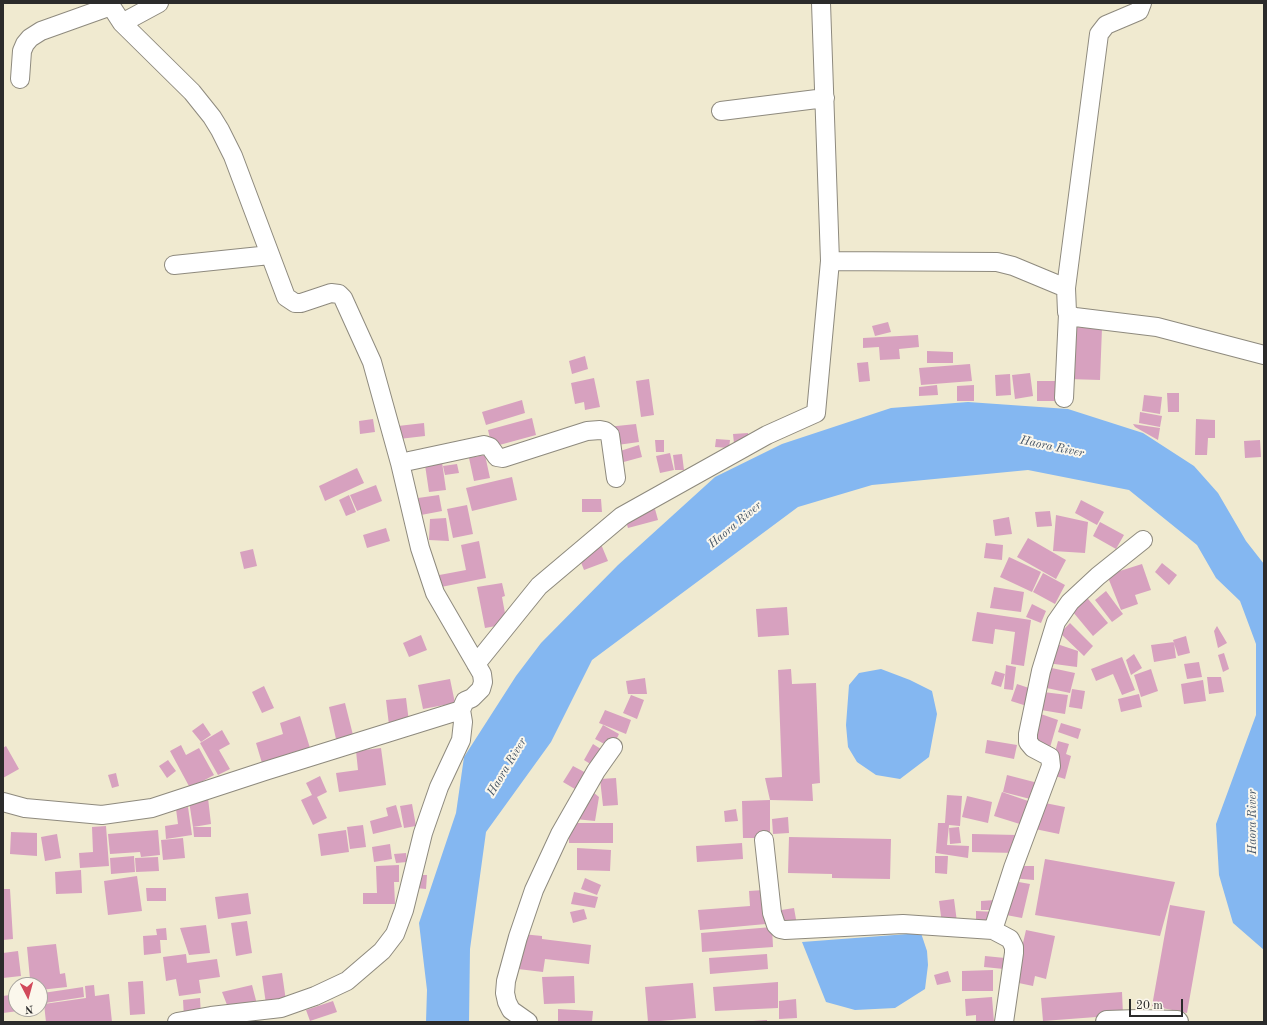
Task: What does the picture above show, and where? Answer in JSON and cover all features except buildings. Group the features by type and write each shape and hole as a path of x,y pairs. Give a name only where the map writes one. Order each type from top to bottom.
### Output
{"street":[{"path":"122,23 159,3"},
{"path":"476,664 539,586 622,516 767,435 816,413 830,261 821,3"},
{"path":"1064,398 1068,314 1066,309 1066,288 1099,34 1106,25 1139,12 1142,3"},
{"path":"20,79 22,51 30,38 42,31 110,5 122,23 184,83 212,117 234,156 286,297 291,302 295,303 301,303 331,293 339,294 343,298 372,362 400,463 420,548 434,593 482,674 483,686 472,698 465,701 462,710 463,722 461,740 439,787 422,833 404,910 395,934 382,951 347,981 315,996 281,1008 212,1019 177,1022"},
{"path":"721,110 825,98"},
{"path":"174,265 270,256"},
{"path":"830,261 997,262 1013,266 1066,288"},
{"path":"1068,314 1075,317 1157,327 1264,354"},
{"path":"400,463 484,445 490,447 497,457 504,458 587,430 600,430 605,431 610,435 616,478"},
{"path":"993,930 1012,868 1051,766 1050,756 1033,748 1028,742 1028,734 1042,671 1056,622 1070,602 1098,576 1143,540"},
{"path":"3,802 25,808 102,815 152,808 265,771 462,710"},
{"path":"528,1022 510,1010 505,993 506,981 518,937 534,890 560,834 596,772 613,747"},
{"path":"764,840 772,913 774,921 780,929 785,930 903,924 993,930 1010,939 1014,947 1014,953 1004,1022"},
{"path":"1108,1022 1177,1022"}],"water":[{"name":"Haora River","path":"968,402 1068,409 1143,433 1194,466 1218,493 1246,541 1264,564 1264,950 1233,923 1219,875 1216,824 1256,715 1256,644 1240,601 1216,578 1197,545 1129,490 1028,470 872,485 798,507 592,660 551,742 486,832 470,949 469,1022 426,1022 427,990 419,923 456,813 464,757 516,676 541,643 618,565 715,477 782,444 891,408"},
{"path":"881,669 910,680 932,691 937,714 929,757 900,779 876,775 857,762 848,747 846,725 849,685 859,673"},
{"path":"921,933 927,951 928,965 925,989 895,1008 855,1010 826,1002 802,942"}]}
